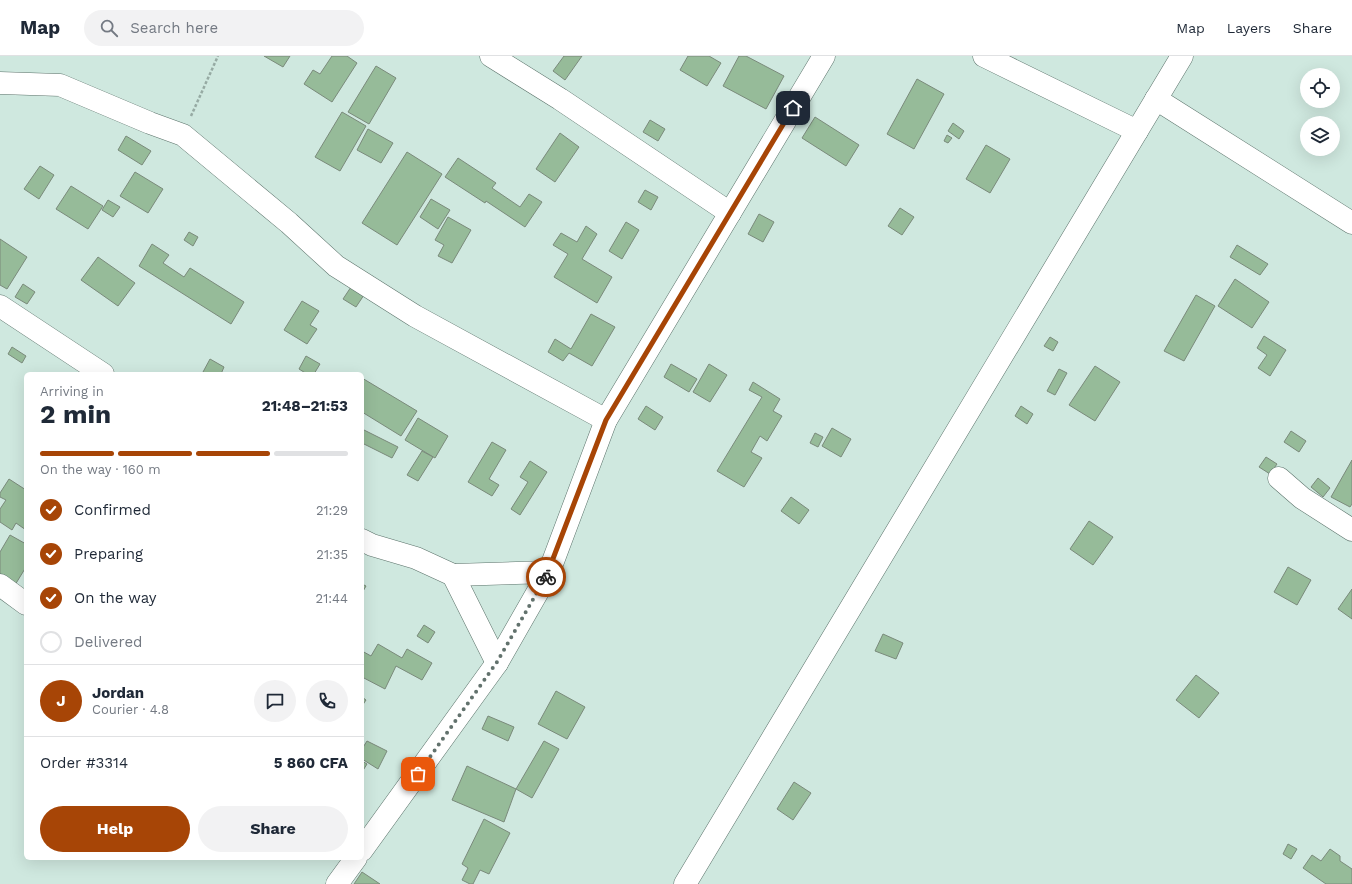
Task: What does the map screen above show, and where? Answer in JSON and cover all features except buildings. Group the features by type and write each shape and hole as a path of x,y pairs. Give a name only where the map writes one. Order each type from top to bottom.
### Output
{"street":[{"path":"490,56 560,99 730,213"},
{"path":"364,846 497,662 549,572 606,420 824,56"},
{"path":"984,56 1137,131"},
{"path":"685,884 1182,56"},
{"path":"0,83 60,85 150,123 183,134 283,218 336,266 415,316 606,420"},
{"path":"1156,99 1352,223"},
{"path":"0,306 100,372"},
{"path":"1279,478 1302,498 1352,530"},
{"path":"364,541 372,545 416,558 453,575 549,572"},
{"path":"453,575 497,662"},
{"path":"0,585 24,603"},
{"path":"337,884 354,860"}],"path":[{"path":"183,134 218,56"}],"way so far":[{"path":"418,774 497,662 546,577"}],"route":[{"path":"546,577 606,420 793,108"}]}
